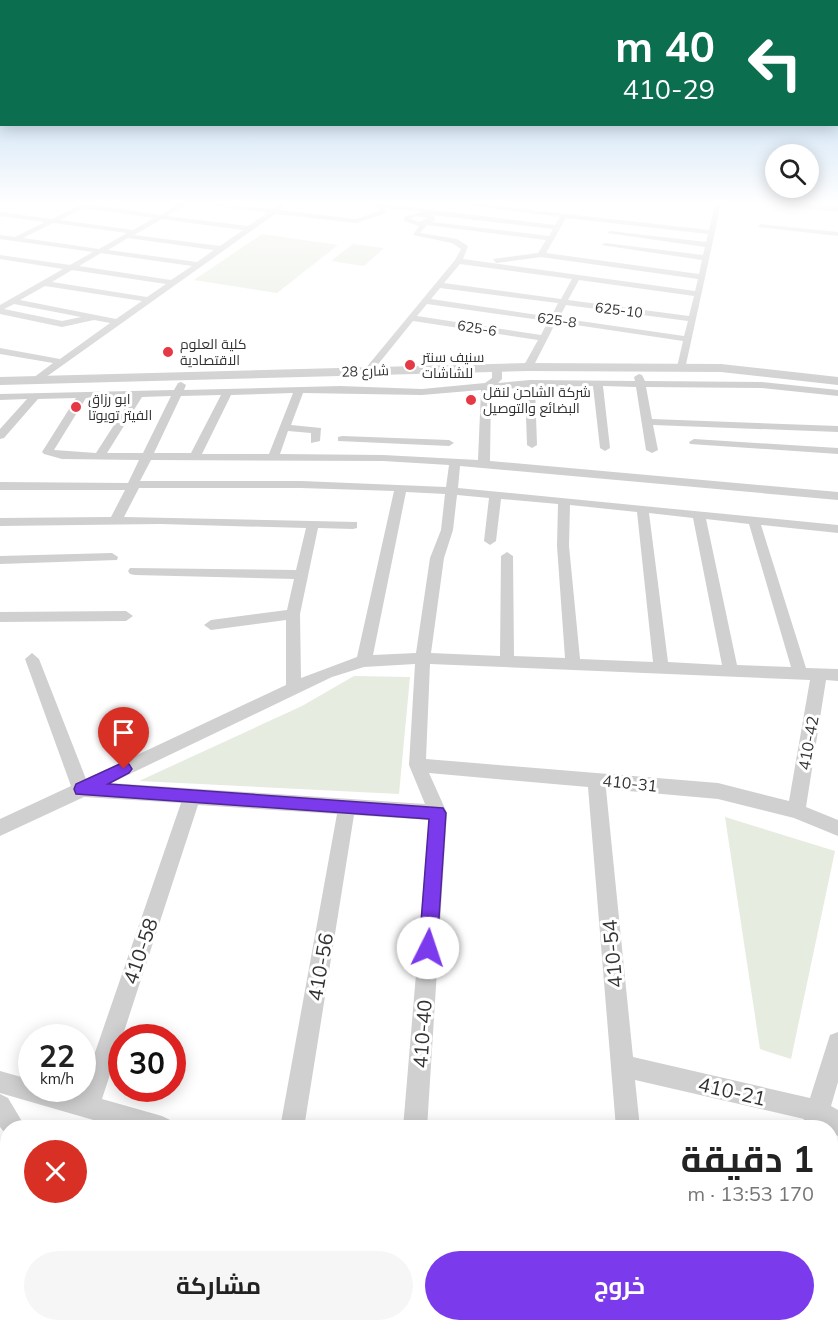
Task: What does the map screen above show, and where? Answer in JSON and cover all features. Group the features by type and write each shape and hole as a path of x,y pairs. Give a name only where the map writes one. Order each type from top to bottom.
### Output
{"street":[{"path":"59,266 174,283"},
{"path":"0,310 74,266"},
{"path":"36,380 198,266"},
{"path":"368,371 454,266"},
{"path":"498,266 698,294"},
{"path":"620,266 702,277"},
{"path":"682,367 704,266"},
{"path":"528,367 576,278"},
{"path":"44,283 150,300"},
{"name":"625-10","path":"438,285 693,319"},
{"path":"13,301 84,314 91,318"},
{"name":"625-8","path":"425,301 689,339"},
{"path":"0,310 62,324 91,318 117,322"},
{"name":"625-6","path":"410,318 543,338"},
{"path":"0,351 61,362"},
{"name":"شارع 28","path":"0,381 528,367 682,367 775,373 838,381"},
{"path":"638,367 639,384 652,450"},
{"path":"487,386 497,379 497,368"},
{"path":"116,520 186,376"},
{"path":"0,397 299,390 422,392 530,383 762,385 838,393"},
{"path":"530,383 532,445"},
{"path":"598,383 605,448"},
{"path":"484,464 487,386"},
{"path":"273,457 299,390"},
{"path":"195,457 227,392"},
{"path":"100,456 138,394"},
{"path":"83,395 48,452 62,456 396,458 838,496"},
{"path":"0,436 35,396"},
{"path":"648,422 838,429"},
{"path":"284,429 317,430 315,441"},
{"path":"342,440 449,443"},
{"path":"396,458 398,441"},
{"path":"694,442 838,451"},
{"path":"417,765 423,658 437,558 447,531 455,462"},
{"path":"0,486 311,484 400,488 564,501 838,529"},
{"path":"364,661 400,488"},
{"path":"490,541 495,495"},
{"path":"564,501 563,546 573,662"},
{"path":"643,510 661,667"},
{"path":"699,516 731,670"},
{"path":"0,522 116,520 353,525"},
{"path":"754,521 800,673"},
{"path":"294,688 293,614 313,524"},
{"path":"507,556 507,660"},
{"path":"0,560 112,557"},
{"path":"135,572 301,575"},
{"path":"211,625 293,614"},
{"path":"0,618 126,616"},
{"path":"0,828 294,688 327,673 364,661 423,658 507,660 838,675"},
{"path":"33,659 81,789"},
{"name":"410-42","path":"796,811 819,674"},
{"name":"410-31","path":"417,765 718,791 796,811 838,828"},
{"name":"410-40","path":"416,1120 438,813 417,765"},
{"name":"410-54","path":"596,779 627,1120"},
{"path":"81,789 438,813"},
{"name":"410-58","path":"88,1107 192,796"},
{"name":"410-56","path":"293,1120 347,807"},
{"path":"816,1120 838,1043"},
{"name":"410-21","path":"623,1066 816,1120"},
{"path":"0,1082 134,1120"},
{"path":"0,1106 9,1120"}],"shaded area":[{"path":"215,266 311,266 277,293 194,280"},
{"path":"354,676 410,677 399,794 139,781 302,706"},
{"path":"725,817 835,851 791,1059 760,1049"}],"place":[{"name":"كلية العلوم الاقتصادية","path":"168,352"},
{"name":"سنيف سنتر للشاشات","path":"410,365"},
{"name":"شركة الشاحن لنقل البضائع والتوصيل","path":"471,400"},
{"name":"ابو رزاق الفيتر تويوتا","path":"76,407"}],"route":[{"path":"124,769 81,789 438,813 428,948"}]}
